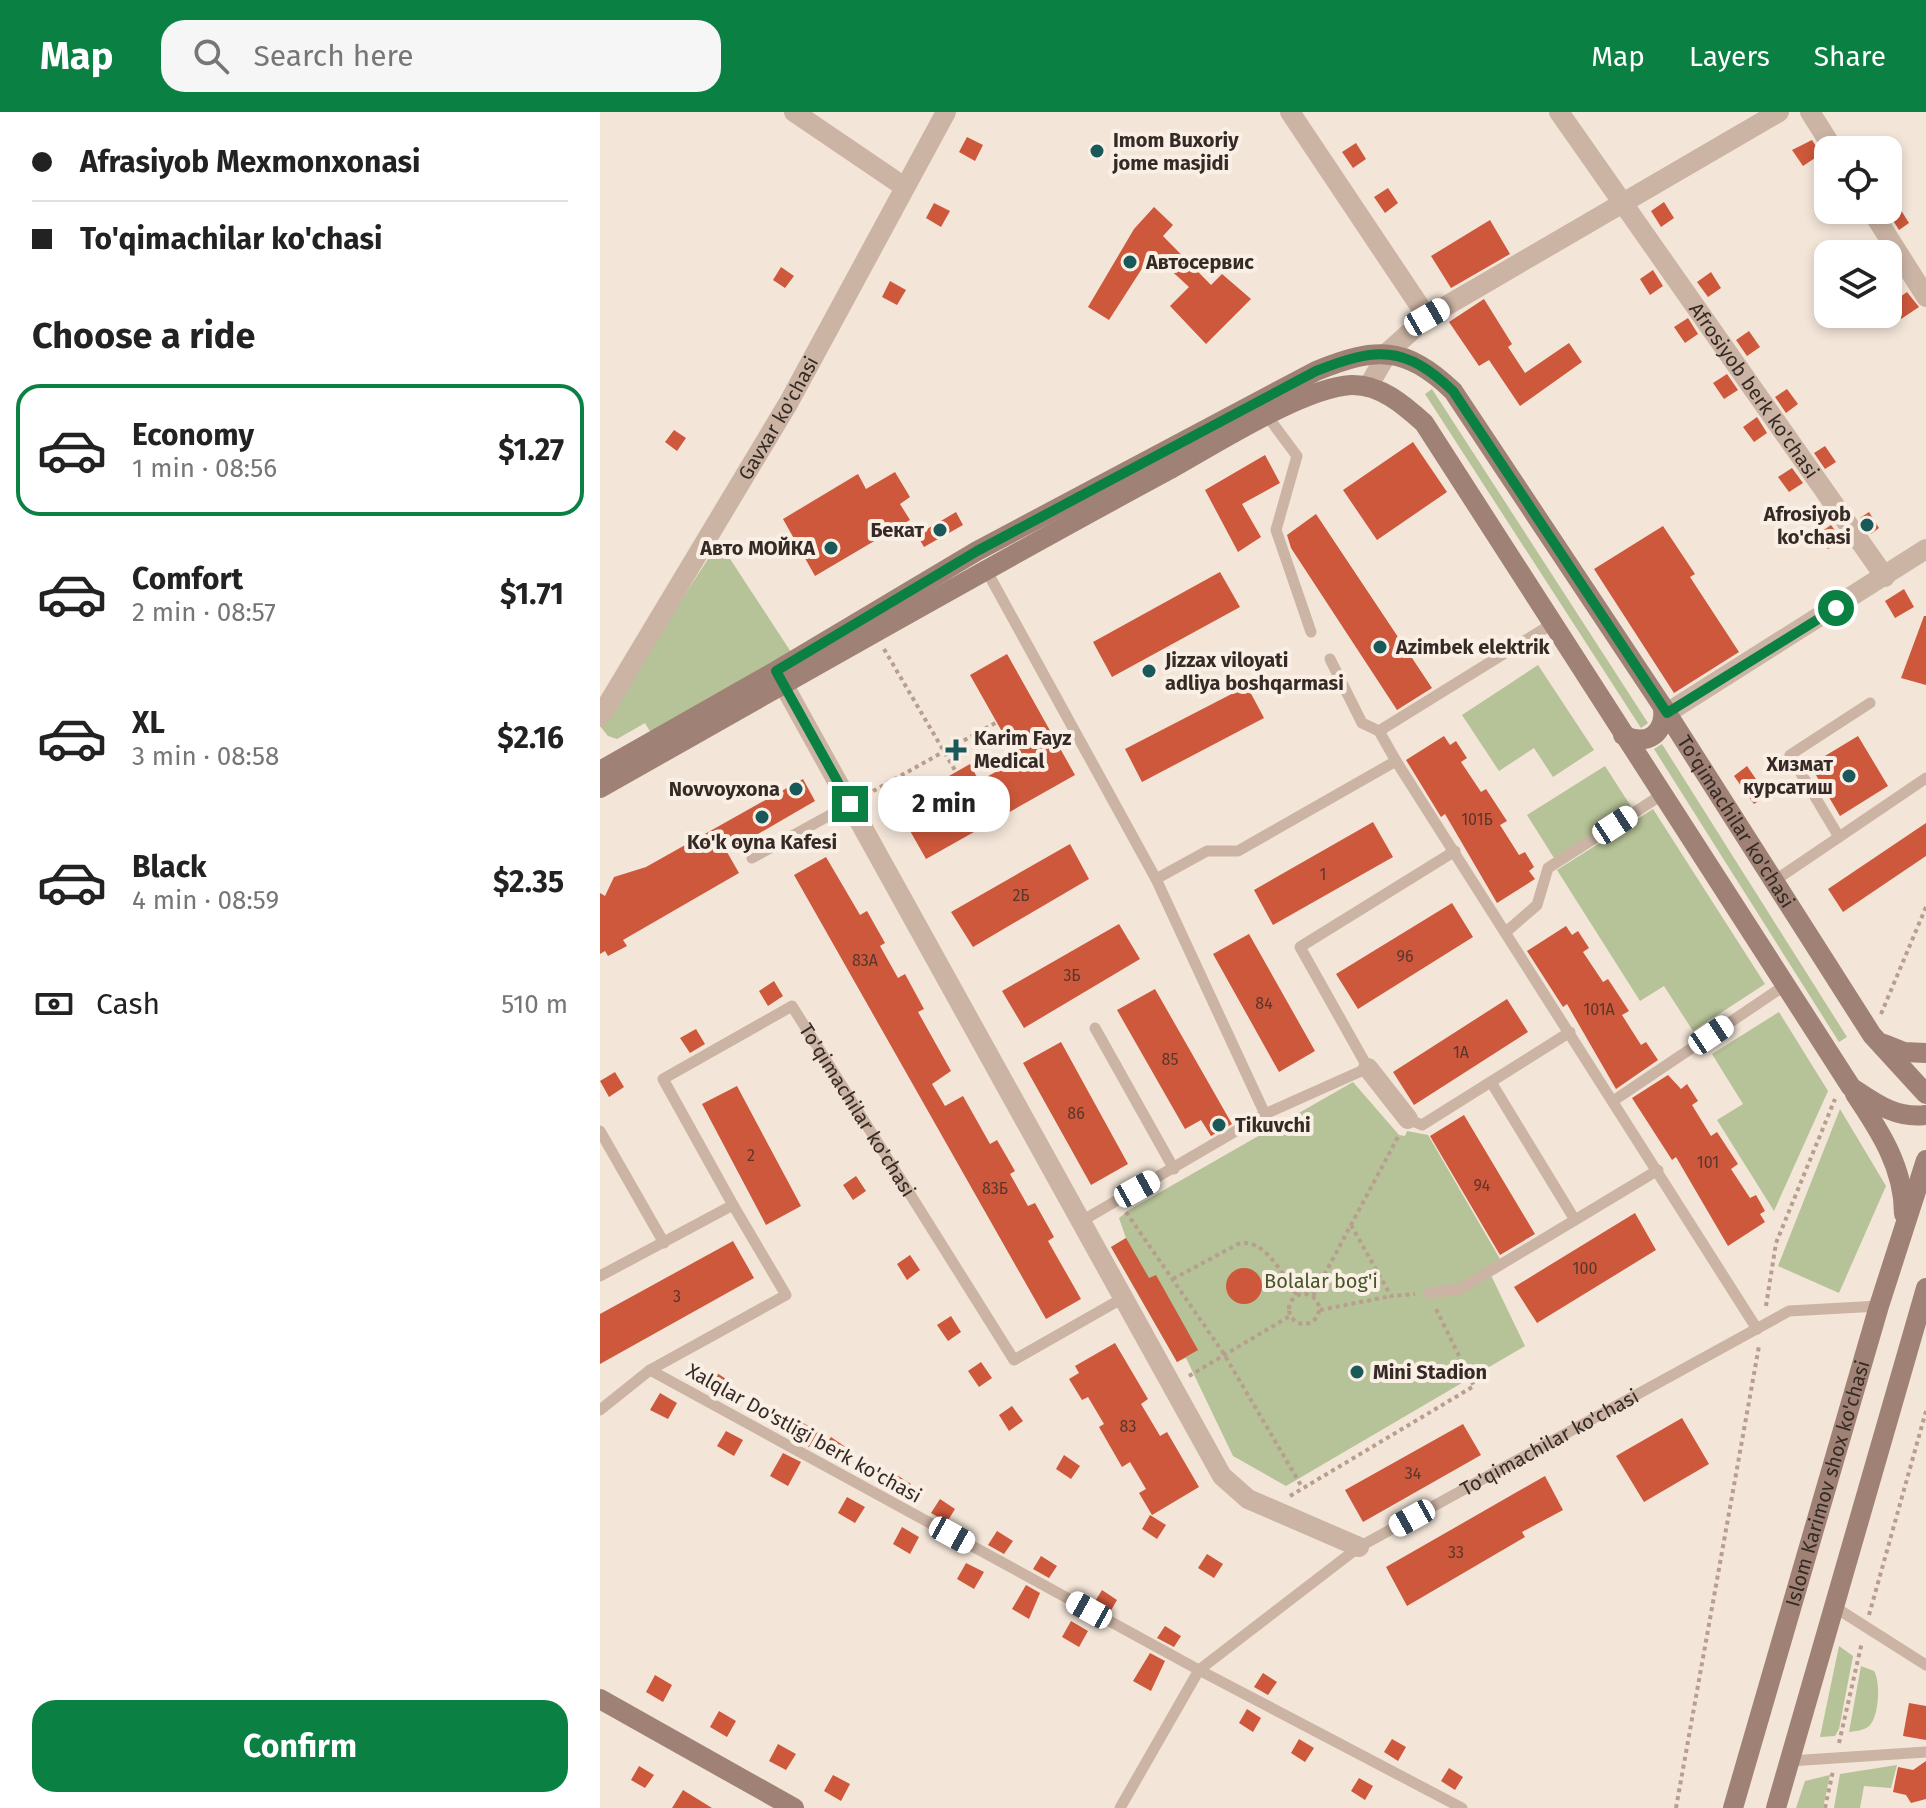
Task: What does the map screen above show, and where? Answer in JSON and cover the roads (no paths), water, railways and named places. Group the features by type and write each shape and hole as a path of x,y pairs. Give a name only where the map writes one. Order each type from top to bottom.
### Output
{"main road":[{"path":"600,788 981,560 1316,371 1346,359 1388,352"},
{"name":"To'qimachilar ko'chasi","path":"1388,352 1430,369 1453,391 1665,710 1872,1035 1926,1094"},
{"path":"600,771 875,633 981,560 1320,391 1351,385 1368,387 1403,404 1424,423 1660,796 1876,1126 1897,1168 1904,1206 1904,1231"},
{"path":"1623,735 1635,741 1648,740 1659,732 1665,710"},
{"path":"1872,1035 1895,1050 1926,1053"},
{"path":"1847,1082 1889,1111 1905,1116 1926,1115"},
{"name":"Islom Karimov shox ko'chasi","path":"1733,1808 1879,1306 1926,1160"},
{"name":"Islom Karimov shox ko'chasi","path":"1776,1808 1926,1288"},
{"path":"600,1699 794,1808"}],"street":[{"path":"794,112 903,186"},
{"name":"Gavxar ko'chasi","path":"600,717 789,402 903,186 946,112"},
{"path":"1290,112 1427,317"},
{"name":"Afrosiyob berk ko'chasi","path":"1559,112 1885,577"},
{"path":"1368,387 1388,352 1427,317 1779,112"},
{"path":"1810,112 1825,136"},
{"path":"1880,224 1926,297"},
{"path":"1665,710 1926,549"},
{"path":"780,678 1222,1476 1248,1499 1359,1547"},
{"path":"1368,1068 1408,1119"}],"lane":[{"path":"1268,417 1297,456 1276,530 1311,632"},
{"path":"981,560 1156,879 1265,1114"},
{"path":"1379,731 1552,624"},
{"path":"1330,659 1362,723 1379,731 1760,1328"},
{"path":"1839,837 1790,755 1870,703"},
{"path":"1156,879 1207,851 1238,851 1396,761"},
{"path":"1774,881 1926,778"},
{"path":"1506,932 1537,905 1548,868 1660,796"},
{"path":"752,858 850,804"},
{"path":"1080,1222 1265,1114 1368,1068 1300,947 1455,851"},
{"path":"1613,1101 1784,986"},
{"name":"To'qimachilar ko'chasi","path":"733,1205 663,1079 792,1006 1014,1360 1123,1298"},
{"path":"1095,1028 1174,1169"},
{"path":"1408,1119 1422,1125 1570,1032"},
{"path":"1491,1082 1575,1220"},
{"path":"600,1131 664,1243"},
{"path":"1429,1293 1460,1289 1658,1170"},
{"path":"600,1276 733,1205 786,1295 650,1370 600,1410"},
{"name":"To'qimachilar ko'chasi","path":"1120,1808 1199,1670 1359,1547 1789,1311 1879,1306"},
{"name":"Xalqlar Do'stligi berk ko'chasi","path":"650,1370 1199,1670 1462,1808"},
{"path":"1833,1606 1926,1665"},
{"path":"1790,1761 1926,1752"}],"place":[{"name":"Imom Buxoriy jome masjidi","path":"1097,151"},
{"name":"Автосервис","path":"1130,262"},
{"name":"Afrosiyob ko'chasi","path":"1867,525"},
{"name":"Бекат","path":"940,530"},
{"name":"Авто МОЙКА","path":"831,548"},
{"name":"Azimbek elektrik","path":"1380,647"},
{"name":"Jizzax viloyati adliya boshqarmasi","path":"1149,671"},
{"name":"Karim Fayz Medical","path":"956,750"},
{"name":"Хизмат курсатиш","path":"1849,776"},
{"name":"Novvoyxona","path":"796,789"},
{"name":"Ko'k oyna Kafesi","path":"762,817"},
{"name":"Tikuvchi","path":"1219,1125"},
{"name":"Mini Stadion","path":"1357,1372"}],"park label":[{"name":"Bolalar bog'i","path":"1321,1281"}]}
